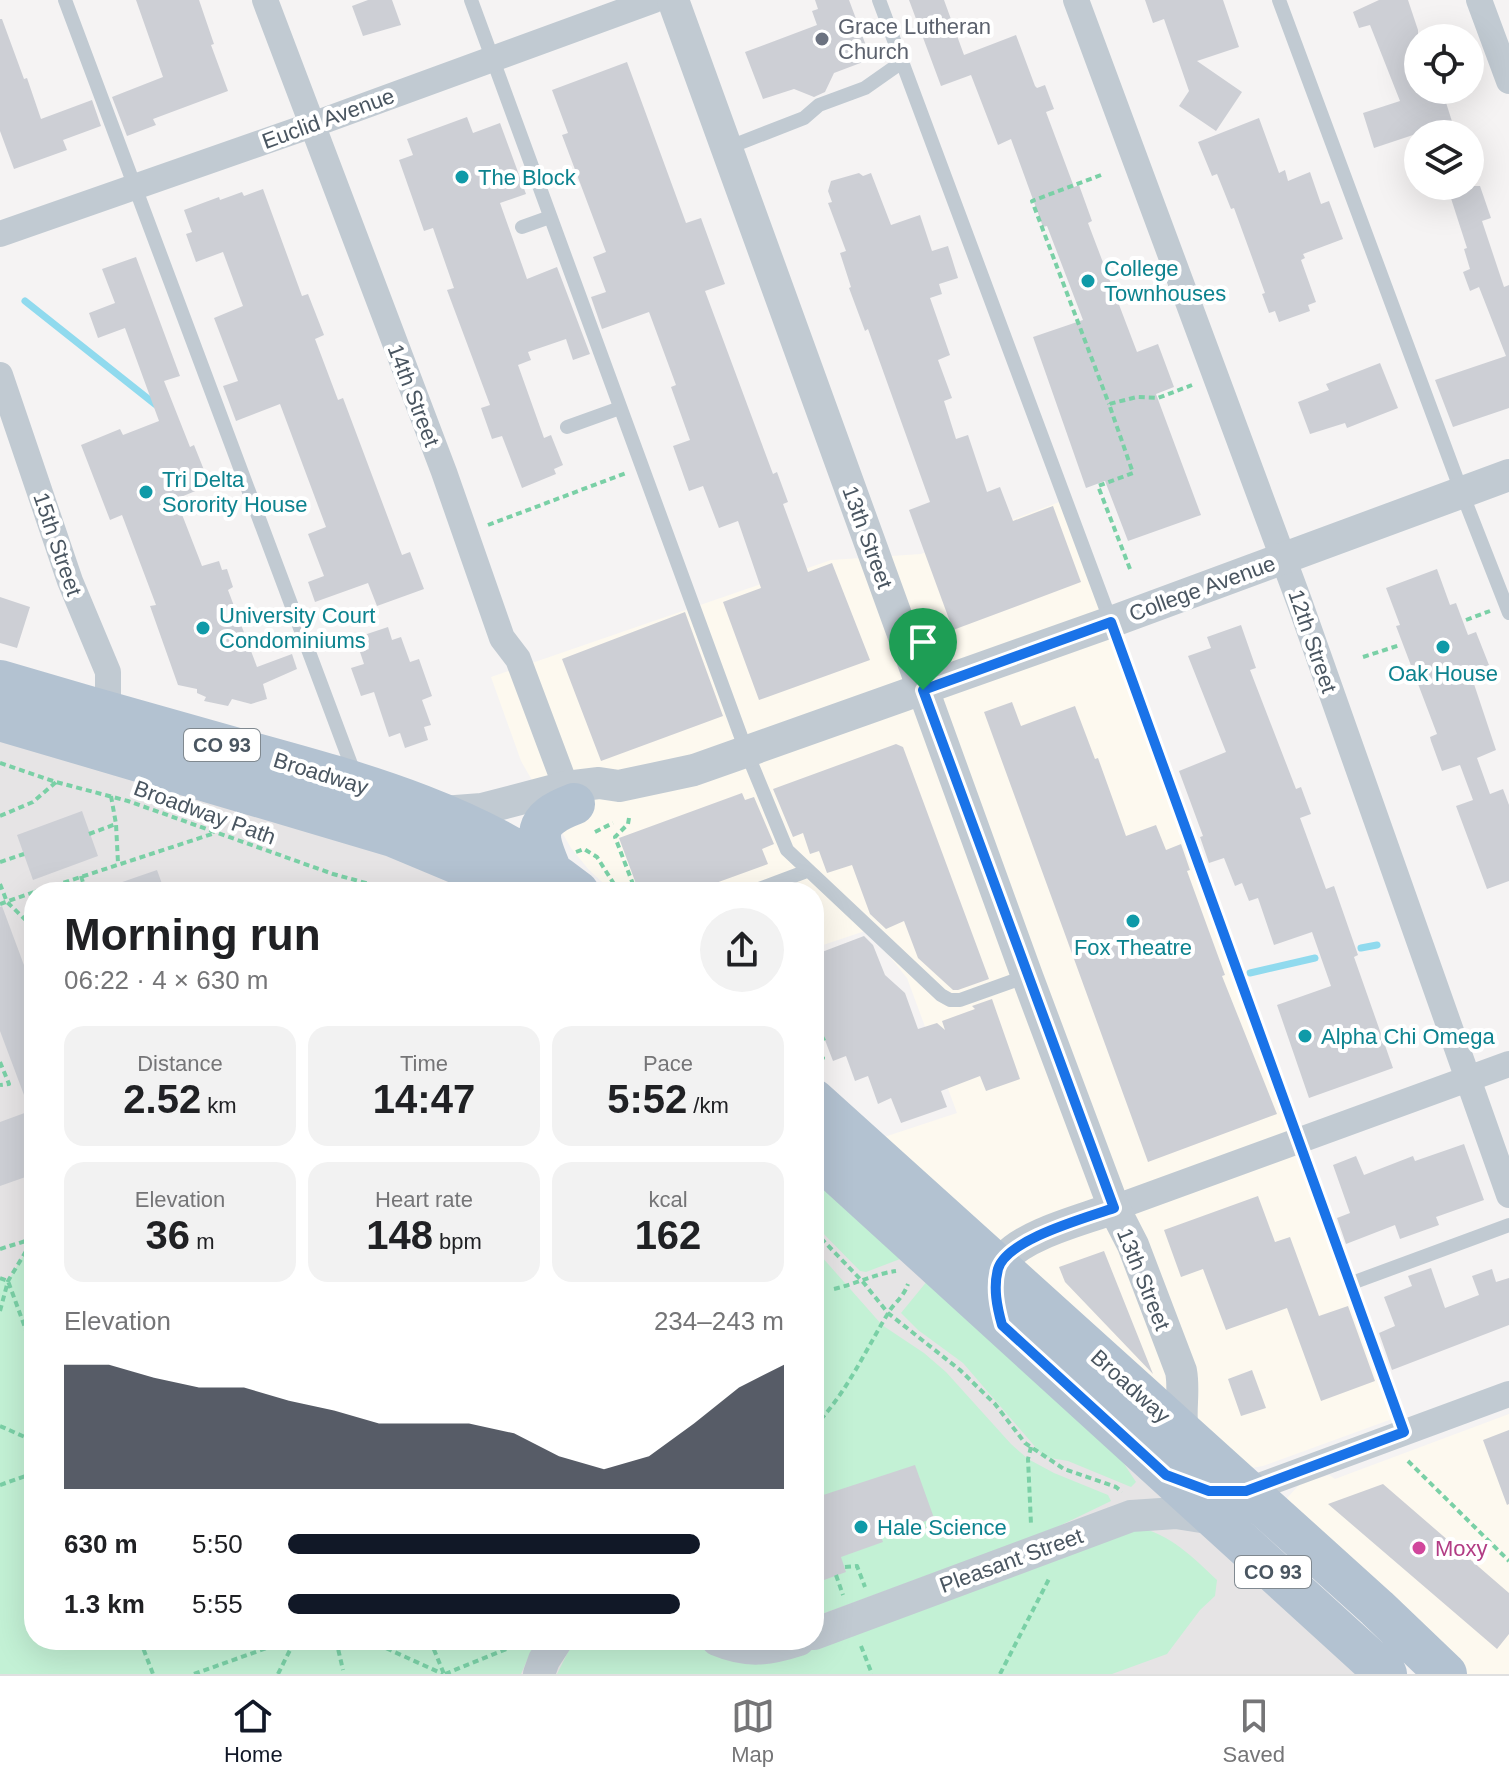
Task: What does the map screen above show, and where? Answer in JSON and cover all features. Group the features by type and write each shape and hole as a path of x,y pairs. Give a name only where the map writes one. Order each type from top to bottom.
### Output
{"main road":[{"name":"Broadway","path":"0,681 358,785 460,820 528,856 565,882"},
{"name":"Broadway","path":"0,720 393,836 460,864 492,882"},
{"path":"565,882 539,842 540,830 548,816 579,808"},
{"path":"393,836 440,836 460,820"},
{"name":"Broadway","path":"824,1109 1377,1608 1446,1674"},
{"name":"Broadway","path":"824,1162 1386,1674"},
{"path":"1166,1475 1209,1491 1246,1491"}],"street":[{"name":"14th Street","path":"265,0 502,638 518,659 579,808"},
{"name":"Euclid Avenue","path":"0,234 312,125 654,0"},
{"name":"13th Street","path":"673,0 1027,976 1114,1208 1133,1245 1181,1371 1184,1385 1183,1433"},
{"name":"12th Street","path":"1076,0 1283,558 1509,1195"},
{"path":"1479,0 1509,81"},
{"name":"15th Street","path":"0,375 70,581 108,672 108,698 104,712"},
{"name":"College Avenue","path":"460,820 579,808 603,798 619,786 694,770 747,753 1509,475"},
{"path":"1002,1325 996,1303 998,1267 1005,1257 1036,1237 1509,1064"},
{"path":"1246,1491 1509,1394"},
{"name":"Pleasant Street","path":"824,1622 1131,1516 1176,1513 1214,1519"},
{"path":"539,1674 550,1650"}],"lane":[{"path":"65,0 358,785"},
{"path":"471,0 777,832 787,850 820,882"},
{"path":"879,0 1111,622 1404,1432"},
{"path":"1279,0 1509,613"},
{"path":"727,148 804,118 819,105 865,88 902,62"},
{"path":"522,227 550,217"},
{"path":"567,427 620,408"},
{"path":"778,882 807,871"},
{"path":"824,886 950,1000 960,1000 1027,976"},
{"path":"1352,1283 1509,1225"}],"path":[{"path":"1101,175 1032,201 1133,473 1098,486 1130,569"},
{"path":"1109,404 1137,397 1158,398 1197,383"},
{"path":"465,533 636,469"},
{"path":"1363,657 1400,645"},
{"name":"Broadway Path","path":"0,763 111,796 362,882"},
{"path":"0,816 33,802 56,782"},
{"path":"111,796 118,863"},
{"path":"579,808 613,823"},
{"path":"629,818 628,824 615,837 632,882"},
{"path":"89,834 116,824"},
{"path":"63,882 215,833"},
{"path":"0,862 24,854"},
{"path":"81,876 83,882"},
{"path":"0,884 7,902 24,918"},
{"path":"0,904 24,896"},
{"path":"0,1062 9,1084 0,1085"},
{"path":"0,1249 24,1241"},
{"path":"824,1241 888,1313"},
{"path":"0,1311 8,1281 24,1255"},
{"path":"834,1289 896,1271"},
{"path":"0,1278 8,1281 24,1325"},
{"path":"824,1415 851,1382 865,1350 888,1313 903,1297 908,1284"},
{"path":"0,1426 24,1437"},
{"path":"1031,1447 1028,1483 1032,1537"},
{"path":"1408,1461 1509,1561"},
{"path":"0,1485 24,1477"},
{"path":"845,1567 857,1566 869,1597"},
{"path":"1000,1674 1054,1567"},
{"path":"861,1645 872,1674"},
{"path":"144,1650 153,1674"},
{"path":"194,1674 263,1650"},
{"path":"278,1674 288,1650"},
{"path":"338,1650 343,1670"},
{"path":"390,1650 444,1674 503,1650"},
{"path":"434,1650 444,1674"}],"shaded area":[{"path":"1062,501 1392,1419 1252,1468 875,1140 957,1113 907,978 868,930 824,945 824,882 602,882 571,848 521,761 491,677 831,560 921,554"},
{"path":"0,732 296,819 457,882 24,882 24,1650 824,1650 824,1181 1356,1674 0,1674"},
{"path":"1509,1414 1509,1674 1461,1674 1287,1504 1287,1498 1300,1484 1329,1475 1335,1479"}],"green space":[{"path":"824,1181 908,1256 866,1272 860,1271 824,1234"},
{"path":"24,1255 24,1650 532,1650 521,1674 0,1674 0,1278 8,1281"},
{"path":"824,1259 882,1325 946,1372 1028,1459 1108,1495 1111,1501 1051,1530 824,1613"},
{"path":"928,1280 1115,1450 1136,1482 1131,1487 1068,1461 1044,1457 963,1363 918,1330 901,1313"},
{"path":"1137,1527 1170,1541 1217,1580 1215,1596 1200,1610 1167,1654 1112,1674 557,1674 569,1650 710,1650 731,1657 753,1650 824,1650 824,1627"}],"building":[{"path":"136,0 199,0 228,91 153,119 156,125 127,136 112,97 163,77"},
{"path":"368,0 392,0 401,25 363,36 352,6"},
{"name":"Grace Lutheran Church","path":"815,0 849,0 871,59 834,73 825,92 814,97 794,89 763,99 745,52 817,25 812,11 818,9"},
{"path":"909,0 944,0 964,55 1016,35 1035,86 1045,85 1054,109 1046,112 1074,187 1079,185 1092,221 1088,223 1137,352 1158,344 1174,387 1156,394 1201,515 1128,541 1105,481 1086,488 1033,337 1083,320 1047,226 1043,227 1011,139 998,145 971,75 941,86"},
{"path":"1145,0 1223,0 1239,47 1197,61 1242,92 1216,131 1179,106 1189,91 1164,19 1153,23"},
{"path":"1379,0 1408,0 1416,24 1404,24 1404,104 1446,104 1452,120 1404,120 1404,138 1374,148 1363,113 1400,101 1370,25 1359,28 1353,12"},
{"path":"0,19 24,79 27,78 41,119 92,100 101,126 63,140 67,150 14,169 0,131"},
{"path":"627,62 686,223 701,218 725,284 705,291 773,474 777,472 788,502 783,504 808,572 832,563 870,660 759,700 723,602 761,588 738,521 719,528 703,486 689,491 673,446 690,440 671,387 676,385 649,312 602,329 591,297 606,292 593,257 606,252 562,135 568,133 552,90"},
{"path":"467,117 473,133 500,123 526,194 500,203 527,279 557,267 590,354 573,360 566,339 528,352 531,360 518,365 544,438 551,435 563,465 554,469 556,474 522,488 502,436 492,439 481,408 490,405 447,290 454,288 433,228 424,231 399,160 413,155 407,139"},
{"path":"1259,118 1279,173 1285,170 1288,181 1310,172 1321,204 1329,201 1343,239 1303,254 1305,258 1301,260 1316,302 1308,305 1310,311 1279,322 1275,311 1269,313 1262,294 1265,293 1234,208 1231,209 1217,174 1212,176 1198,142"},
{"path":"859,173 863,176 871,173 891,225 920,215 932,251 948,246 958,278 939,284 942,294 930,298 950,355 938,360 952,398 944,401 956,439 968,435 987,492 1000,487 1013,521 1053,506 1081,582 953,630 909,510 930,502 868,329 865,331 849,288 840,253 846,251 828,203 832,202 828,191 831,181"},
{"path":"263,189 302,296 308,294 324,335 315,339 338,400 343,398 402,555 410,552 424,589 377,606 368,583 315,602 308,582 324,576 308,534 326,527 280,404 236,421 223,386 238,381 214,318 243,306 223,252 196,262 186,234 192,232 184,210 219,197 220,200 242,192 244,196"},
{"path":"1484,198 1491,218 1482,221 1504,287 1509,285 1509,408 1453,427 1435,380 1506,356 1479,287 1470,291 1463,272 1470,269 1464,249 1467,248 1452,200"},
{"path":"136,257 180,376 164,381 190,447 194,445 210,485 176,499 202,566 219,561 222,570 227,569 233,587 228,590 257,667 292,654 297,669 263,684 267,699 251,704 232,699 228,706 204,701 206,697 197,693 197,689 178,685 150,606 156,605 122,515 110,520 81,445 120,429 123,435 159,421 125,328 98,338 89,313 115,303 102,269"},
{"path":"1380,363 1398,408 1347,428 1345,423 1310,434 1298,402 1329,390 1326,384"},
{"path":"1437,569 1450,605 1456,603 1468,635 1476,632 1489,665 1470,672 1496,750 1477,758 1490,794 1503,789 1509,805 1509,881 1487,889 1456,806 1473,800 1460,765 1442,771 1430,737 1437,734 1396,626 1400,625 1386,588"},
{"path":"0,597 30,607 17,648 0,643"},
{"path":"685,612 723,716 601,761 562,659"},
{"path":"1241,625 1256,668 1250,670 1296,789 1301,787 1311,814 1300,818 1326,889 1334,886 1358,955 1354,957 1393,1068 1309,1098 1277,1005 1331,986 1312,932 1274,945 1258,898 1249,901 1242,883 1235,886 1224,858 1209,863 1200,837 1203,836 1179,771 1226,752 1188,656 1211,648 1207,637"},
{"path":"388,627 392,640 401,637 410,662 419,659 432,696 422,700 431,725 424,727 428,740 405,748 400,733 389,737 374,692 361,696 351,668 364,664 360,652 369,649 364,635"},
{"path":"1012,702 1021,726 1075,706 1095,759 1098,758 1126,836 1156,825 1166,850 1181,844 1190,870 1187,871 1225,975 1222,976 1277,1114 1148,1162 984,712"},
{"path":"896,744 903,747 989,979 958,990 953,990 918,958 904,921 886,929 870,914 852,865 827,873 819,851 810,854 803,833 793,837 773,789"},
{"path":"742,793 745,800 754,797 774,844 762,849 768,864 718,882 635,882 619,838"},
{"path":"82,811 98,856 33,880 17,835"},
{"path":"157,870 161,882 122,882"},
{"path":"0,907 24,965 24,1095 0,1031"},
{"path":"864,936 873,945 885,975 905,993 918,1029 937,1023 945,1030 942,1021 992,999 1020,1079 986,1091 980,1076 941,1091 947,1107 901,1123 891,1098 878,1104 868,1076 855,1081 846,1056 833,1061 824,1038 824,951"},
{"path":"24,1113 24,1178 0,1186 0,1122"},
{"path":"1464,1144 1484,1200 1436,1217 1439,1225 1400,1239 1395,1225 1346,1244 1337,1218 1350,1213 1333,1165 1356,1156 1364,1175 1413,1156 1415,1161"},
{"path":"1258,1196 1275,1242 1290,1237 1319,1316 1348,1306 1375,1381 1321,1401 1287,1308 1226,1330 1203,1269 1181,1277 1164,1230"},
{"path":"1104,1251 1153,1374 1065,1282 1059,1267"},
{"path":"1431,1268 1445,1308 1479,1295 1472,1276 1492,1269 1496,1282 1509,1278 1509,1325 1392,1370 1379,1333 1395,1326 1384,1297 1412,1286 1408,1276"},
{"path":"1252,1370 1266,1408 1241,1416 1228,1379"},
{"path":"1509,1430 1509,1504 1507,1505 1483,1440"},
{"name":"Hale Science","path":"915,1465 934,1518 881,1537 883,1542 841,1557 846,1572 824,1580 824,1495"},
{"name":"Moxy","path":"1383,1484 1509,1593 1509,1634 1497,1649 1328,1504"}],"waterway":[{"path":"25,301 156,405"},
{"path":"1361,948 1377,945"},
{"path":"1250,973 1315,958"}],"place":[{"name":"Grace Lutheran Church","path":"822,39"},
{"name":"The Block","path":"462,177"},
{"name":"College Townhouses","path":"1088,281"},
{"name":"Tri Delta Sorority House","path":"146,492"},
{"name":"University Court Condominiums","path":"203,628"},
{"name":"Oak House","path":"1443,647"},
{"name":"Fox Theatre","path":"1133,921"},
{"name":"Alpha Chi Omega","path":"1305,1036"},
{"name":"Hale Science","path":"861,1527"},
{"name":"Moxy","path":"1419,1548"}],"route":[{"path":"1111,622 1404,1432 1246,1491 1209,1491 1166,1475 1002,1325 996,1303 996,1282 998,1267 1005,1257 1036,1237 1114,1208 923,690 1111,622"}]}
